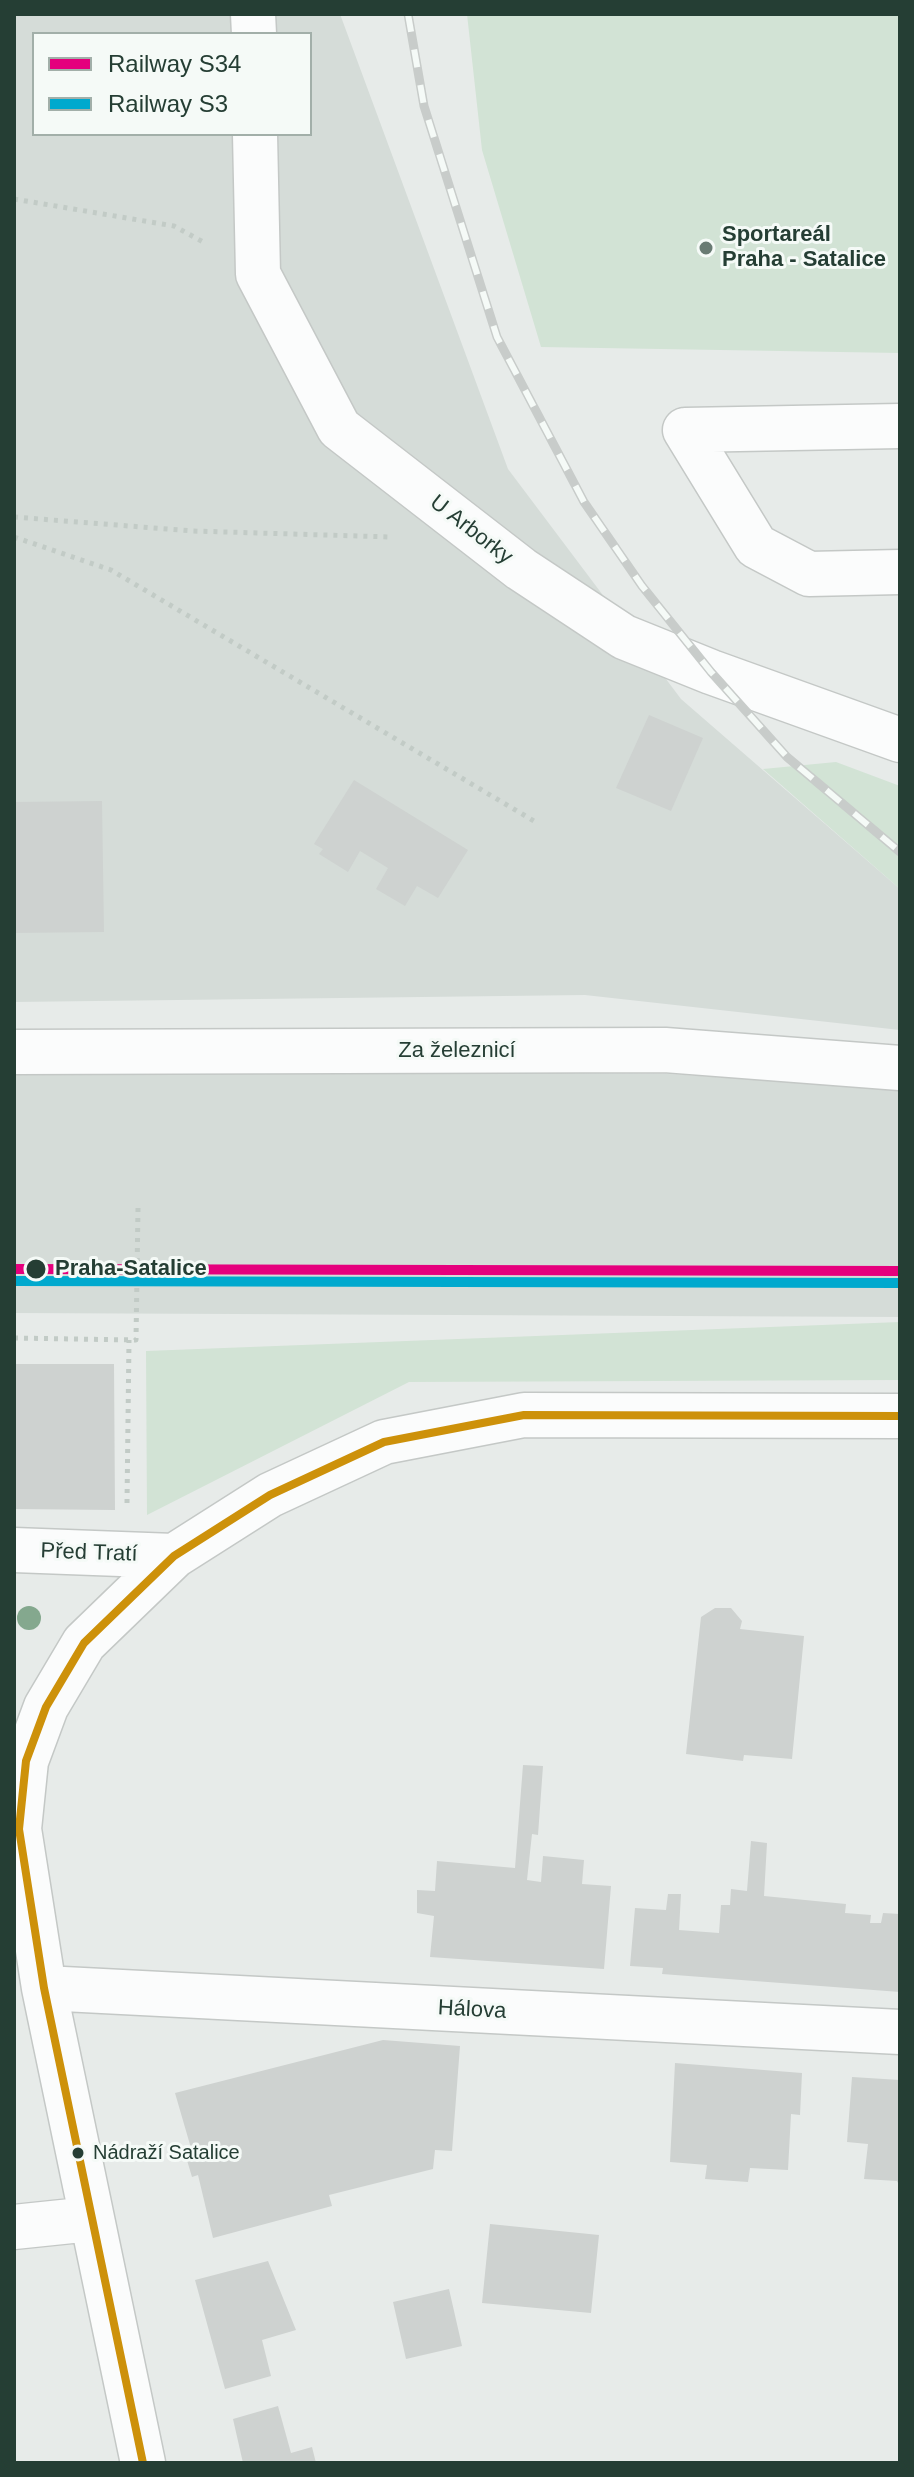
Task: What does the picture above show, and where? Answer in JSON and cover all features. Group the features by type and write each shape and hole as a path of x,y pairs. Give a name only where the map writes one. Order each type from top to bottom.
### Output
{"street":[{"name":"U Arborky","path":"255,136 258,274 339,428 521,569 624,637 900,740"},
{"path":"900,426 685,430 756,546 809,574 900,572"},
{"name":"Za železnicí","path":"14,1052 665,1050 900,1068"},
{"path":"143,2463 44,1988 17,1814 26,1761 46,1707 84,1643 174,1556 270,1495 384,1442 524,1415 900,1416"},
{"name":"Před Tratí","path":"14,1550 174,1556"},
{"name":"Hálova","path":"44,1988 900,2032"},
{"path":"14,2227 91,2219"}],"path":[{"path":"14,199 174,226 258,274"},
{"path":"14,517 193,531 392,537"},
{"path":"14,537 111,570 534,821"},
{"path":"14,1338 136,1340 138,1208"},
{"path":"126,1554 129,1340"}],"shaded area":[{"path":"14,14 340,14 508,469 681,699 900,889 900,1030 585,995 14,1002"},
{"path":"14,1068 669,1074 900,1089 900,1317 14,1313"}],"green space":[{"name":"Sportareál Praha - Satalice","path":"467,14 900,14 900,353 541,347 482,150"},
{"path":"836,762 900,786 900,889 763,769"},
{"path":"900,1322 900,1380 409,1382 147,1515 146,1351"}],"building":[{"path":"649,715 703,738 671,811 616,788"},
{"path":"354,780 468,850 438,898 417,886 405,906 376,889 388,868 360,851 348,872 319,854 323,849 314,844"},
{"path":"102,801 104,932 14,933 14,802"},
{"path":"14,1364 114,1364 115,1510 14,1509"},
{"path":"715,1608 731,1608 742,1621 740,1629 804,1636 792,1759 744,1755 743,1761 686,1754 701,1617"},
{"path":"523,1765 543,1766 538,1835 532,1834 527,1880 541,1882 543,1856 584,1860 582,1884 611,1886 604,1969 430,1957 434,1916 417,1913 417,1890 435,1891 437,1861 515,1868"},
{"path":"751,1841 767,1843 764,1896 846,1904 845,1913 871,1915 870,1923 881,1923 883,1913 900,1914 900,1992 662,1974 663,1968 630,1966 635,1908 666,1910 668,1894 681,1894 679,1930 719,1933 721,1905 730,1905 731,1889 747,1891"},
{"path":"383,2040 460,2046 452,2151 435,2150 433,2169 329,2195 332,2206 213,2238 198,2175 192,2177 186,2157 193,2155 175,2093"},
{"path":"675,2063 802,2073 800,2115 791,2114 788,2170 750,2168 748,2182 705,2179 707,2165 670,2162"},
{"path":"852,2077 900,2080 900,2187 897,2181 864,2179 868,2144 847,2142"},
{"path":"490,2224 599,2235 591,2313 482,2303"},
{"path":"268,2261 296,2330 262,2340 271,2376 225,2389 195,2280"},
{"path":"449,2289 462,2346 406,2359 393,2302"},
{"path":"278,2406 291,2453 312,2447 316,2463 243,2463 233,2419"}],"railway":[{"path":"408,14 424,106 497,337 584,502 642,586 711,672 787,757 900,852"}],"rail line":[{"name":"S34","path":"14,1269 900,1271"},
{"name":"S3","path":"14,1281 900,1283"}],"transit line":[{"path":"143,2463 44,1988 19,1829 26,1761 46,1707 84,1643 174,1556 270,1495 384,1442 524,1415 900,1416"}],"place":[{"name":"Sportareál Praha - Satalice","path":"706,248"},
{"name":"Praha-Satalice","path":"36,1269"},
{"name":"Nádraží Satalice","path":"78,2153"}]}
